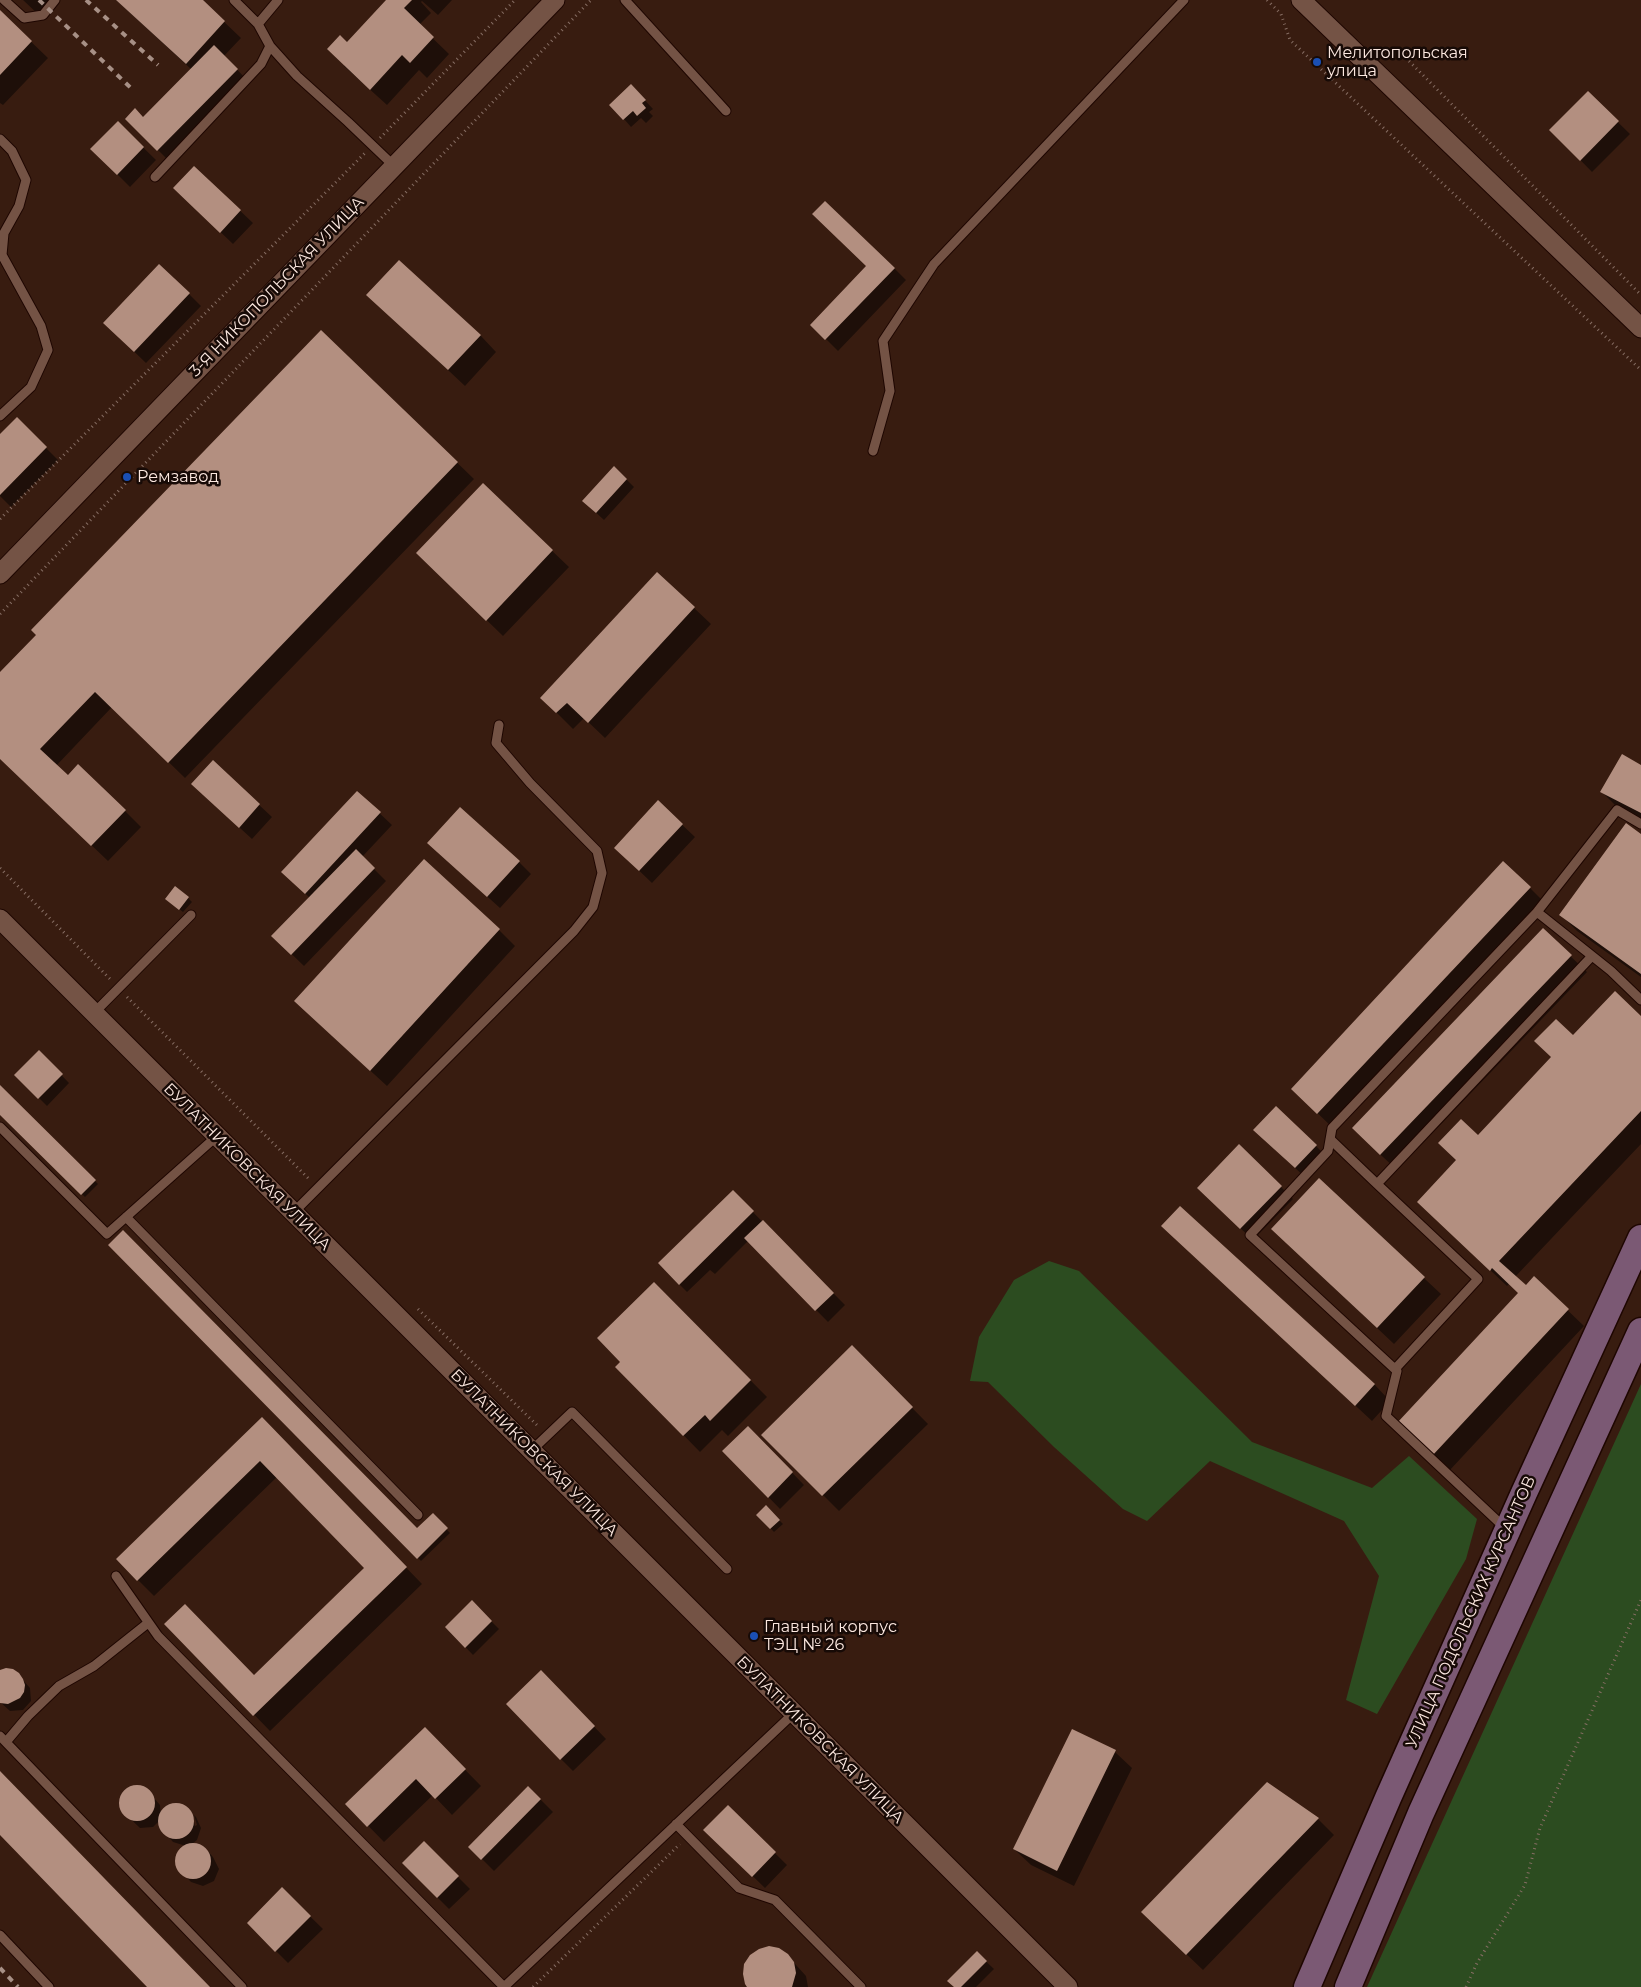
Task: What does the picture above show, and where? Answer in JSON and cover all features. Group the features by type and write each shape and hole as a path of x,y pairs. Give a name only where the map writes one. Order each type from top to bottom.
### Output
{"main road":[{"name":"УЛИЦА ПОДОЛЬСКИХ КУРСАНТОВ","path":"1307,1987 1388,1798 1507,1531 1641,1238"},
{"path":"1348,1987 1426,1804 1641,1331"}],"street":[{"name":"3-Я НИКОПОЛЬСКАЯ УЛИЦА","path":"0,574 554,0"},
{"path":"1301,0 1641,328"},
{"name":"БУЛАТНИКОВСКАЯ УЛИЦА","path":"0,919 1068,1987"}],"lane":[{"path":"4,0 24,18 44,15 56,0"},
{"path":"234,0 258,24 270,46 297,76 394,166"},
{"path":"258,24 278,0"},
{"path":"625,0 726,111"},
{"path":"874,451 890,391 883,342 934,264 1184,0"},
{"path":"155,177 262,64 270,46"},
{"path":"0,139 12,151 26,180 20,206 2,229 2,255 41,326 48,350 31,387 0,416"},
{"path":"294,1213 574,931 593,907 602,873 598,851 530,783 496,743 498,726"},
{"path":"1507,1531 1386,1416 1398,1371 1250,1235 1328,1152 1332,1128 1537,912 1617,810 1641,824"},
{"path":"1537,912 1610,970 1641,1000"},
{"path":"94,1014 191,915"},
{"path":"1377,1184 1592,956"},
{"path":"0,1127 107,1234 217,1136"},
{"path":"1330,1139 1478,1279 1395,1369"},
{"path":"126,1217 418,1515"},
{"path":"531,1451 572,1412 727,1569"},
{"path":"116,1576 158,1636 504,1987 794,1714"},
{"path":"148,1623 94,1666 59,1686 3,1739 242,1987"},
{"path":"676,1824 739,1888 775,1900 861,1987"},
{"path":"0,1936 49,1987"}],"path":[{"path":"0,519 515,0"},
{"path":"0,614 591,0"},
{"path":"1267,0 1280,14 1290,40 1641,370"},
{"path":"1402,54 1641,295"},
{"path":"0,868 319,1189"},
{"path":"1466,1987 1477,1963 1525,1885 1540,1828 1641,1600"},
{"path":"534,1987 688,1837"}],"green space":[{"path":"1049,1261 1079,1271 1252,1442 1372,1488 1409,1456 1477,1519 1466,1559 1377,1714 1346,1700 1379,1576 1344,1521 1210,1461 1147,1521 1123,1509 1054,1447 988,1382 970,1381 979,1337 1014,1280"},
{"path":"1641,1384 1641,1987 1367,1987"}],"building":[{"path":"116,0 203,0 225,21 186,64"},
{"path":"386,0 412,0 404,8 434,37 410,63 402,55 370,90 327,49 340,35 347,42"},
{"path":"0,10 32,41 0,75"},
{"path":"214,45 238,69 157,151 125,119 135,108 143,117"},
{"path":"631,84 646,100 642,103 646,108 637,116 633,111 623,120 609,105"},
{"path":"1588,91 1619,121 1580,161 1549,130"},
{"path":"118,121 144,147 117,175 90,149"},
{"path":"194,166 241,210 220,233 173,188"},
{"path":"825,201 895,268 825,340 810,325 866,266 812,214"},
{"path":"399,260 481,335 448,370 366,295"},
{"path":"159,264 190,293 134,352 103,323"},
{"path":"321,330 458,462 168,763 95,692 40,749 68,775 78,764 126,810 91,846 0,759 0,672 36,635 31,630"},
{"path":"17,417 47,447 0,495 0,434"},
{"path":"614,466 627,479 596,513 582,501"},
{"path":"483,483 553,550 486,621 416,553"},
{"path":"657,572 695,607 588,723 567,703 556,713 540,698"},
{"path":"1622,754 1641,765 1641,813 1600,792"},
{"path":"213,760 260,804 239,828 191,784"},
{"path":"357,791 381,812 305,894 281,872"},
{"path":"658,800 683,824 639,871 614,848"},
{"path":"460,807 520,861 487,897 427,843"},
{"path":"1626,823 1641,834 1641,974 1559,915"},
{"path":"356,849 375,868 291,955 271,936"},
{"path":"424,859 500,929 370,1071 294,1001"},
{"path":"1503,861 1531,887 1317,1114 1291,1089"},
{"path":"175,886 189,897 179,910 165,899"},
{"path":"1543,928 1572,955 1380,1155 1352,1128"},
{"path":"1615,991 1641,1016 1641,1111 1499,1261 1526,1285 1534,1276 1569,1309 1432,1456 1397,1423 1518,1293 1492,1268 1490,1271 1417,1202 1456,1160 1438,1143 1461,1119 1478,1135 1551,1057 1534,1041 1556,1019 1573,1035"},
{"path":"39,1050 63,1074 38,1099 14,1075"},
{"path":"0,1085 96,1180 81,1195 0,1115"},
{"path":"1276,1106 1317,1145 1295,1168 1253,1130"},
{"path":"1239,1144 1282,1186 1240,1229 1197,1188"},
{"path":"1319,1178 1425,1277 1377,1328 1271,1229"},
{"path":"733,1190 754,1211 679,1285 658,1263"},
{"path":"1180,1206 1375,1384 1355,1406 1161,1226"},
{"path":"763,1220 834,1293 815,1311 744,1238"},
{"path":"123,1230 417,1528 433,1513 448,1528 417,1559 108,1245"},
{"path":"654,1282 751,1380 710,1421 705,1415 683,1436 615,1367 620,1362 597,1338"},
{"path":"852,1345 913,1407 822,1496 761,1435"},
{"path":"262,1417 407,1567 253,1716 164,1624 185,1604 254,1675 364,1568 260,1461 137,1581 116,1559"},
{"path":"748,1426 793,1472 768,1498 722,1451"},
{"path":"766,1505 780,1520 770,1529 756,1515"},
{"path":"472,1600 492,1621 465,1648 445,1627"},
{"path":"6,1668 13,1669 19,1673 25,1685 24,1692 20,1698 8,1704 0,1703 0,1670"},
{"path":"541,1670 595,1726 560,1760 506,1704"},
{"path":"425,1727 466,1769 435,1799 416,1779 367,1827 345,1804"},
{"path":"1072,1729 1116,1750 1057,1871 1013,1849"},
{"path":"0,1771 210,1987 147,1987 0,1835"},
{"path":"1267,1782 1319,1818 1186,1955 1141,1912"},
{"path":"137,1785 150,1790 155,1803 150,1816 137,1821 124,1816 119,1803 124,1790"},
{"path":"528,1786 541,1799 481,1860 468,1847"},
{"path":"176,1803 189,1808 194,1821 189,1834 176,1839 163,1834 158,1821 163,1808"},
{"path":"728,1805 776,1852 752,1877 703,1830"},
{"path":"424,1841 459,1876 437,1898 402,1863"},
{"path":"193,1843 206,1848 211,1861 206,1874 193,1879 180,1874 175,1861 180,1848"},
{"path":"282,1887 311,1916 275,1952 247,1923"},
{"path":"769,1946 779,1948 788,1954 794,1962 796,1973 792,1987 747,1987 745,1984 744,1964 750,1955 759,1949"},
{"path":"977,1951 987,1961 961,1987 954,1987 947,1981"}],"railway":[{"path":"39,0 133,90"},
{"path":"86,0 158,65"},
{"path":"0,1968 18,1987"}],"place":[{"name":"Мелитопольская улица","path":"1317,62"},
{"name":"Ремзавод","path":"127,477"},
{"name":"Главный корпус ТЭЦ № 26","path":"754,1636"}]}
